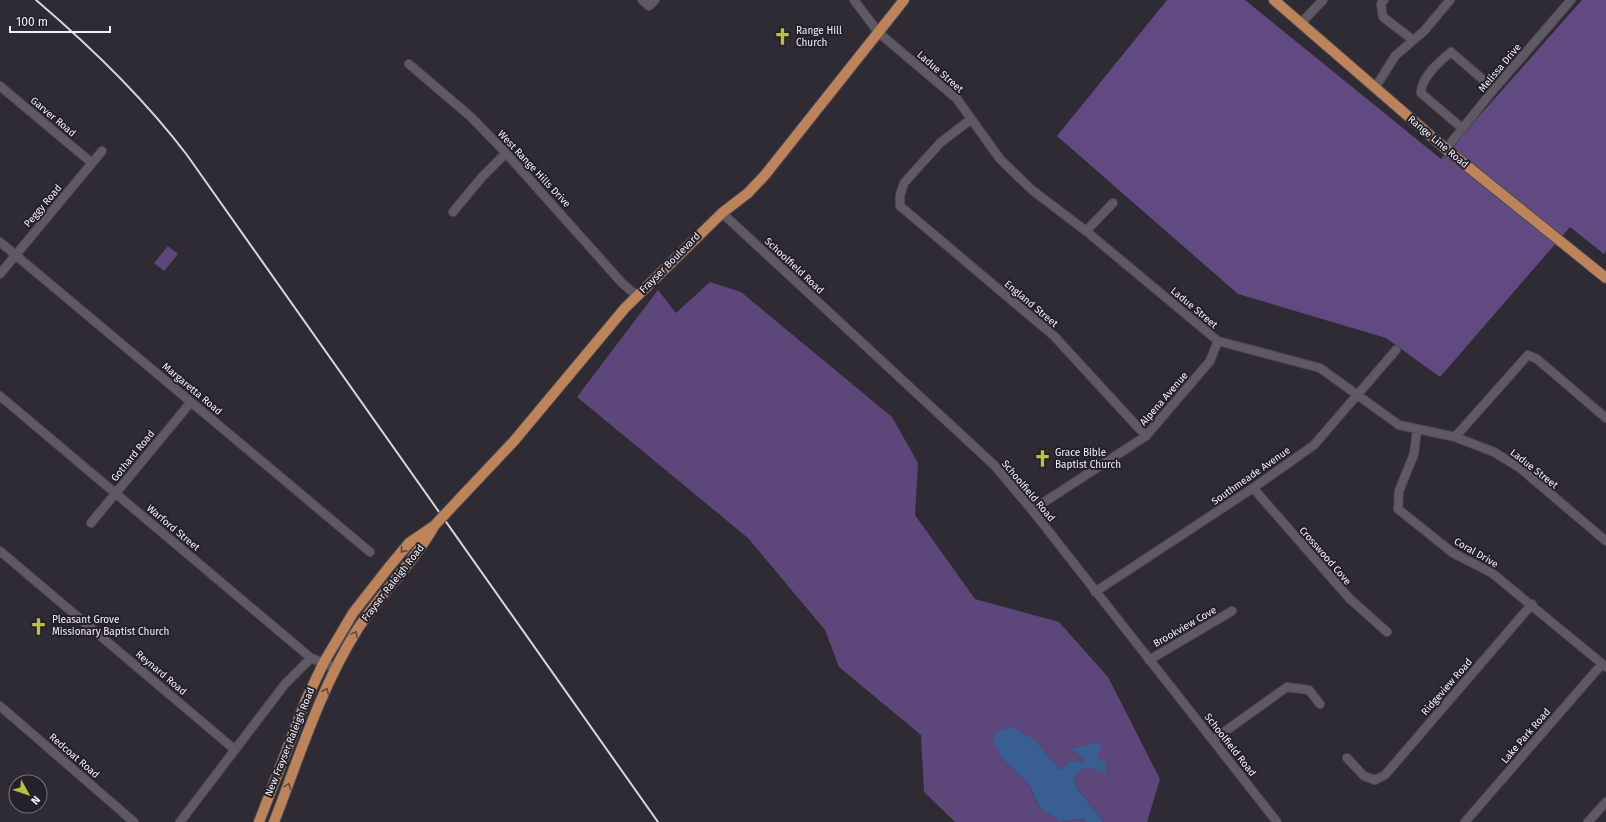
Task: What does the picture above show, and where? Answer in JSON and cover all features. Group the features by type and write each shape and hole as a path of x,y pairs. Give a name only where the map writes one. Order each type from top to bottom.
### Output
{"main road":[{"name":"Frayser Boulevard","path":"434,526 514,442 625,308 722,213 748,193 765,175 904,0"},
{"name":"Range Line Road","path":"1274,0 1446,149 1606,278"},
{"name":"Frayser Raleigh Road","path":"324,662 353,613 389,567 410,543 434,526"},
{"name":"Frayser Raleigh Road","path":"336,668 358,629 391,584 422,548 434,526"},
{"name":"New Frayser Raleigh Road","path":"258,822 306,700 324,662"},
{"name":"New Frayser Raleigh Road","path":"274,822 317,710 336,668"}],"street":[{"path":"642,0 652,3"},
{"name":"Ladue Street","path":"854,0 879,33 957,99 970,120 1000,159 1027,185 1086,231 1218,341 1320,368 1399,425 1456,437 1494,452 1520,468 1606,541"},
{"path":"1301,23 1323,0"},
{"path":"1384,0 1381,4 1383,17 1413,40"},
{"path":"1375,88 1395,56 1402,52 1424,31 1450,0"},
{"name":"Melissa Drive","path":"1446,149 1494,89 1571,0"},
{"path":"1463,129 1421,93 1421,86 1438,63 1452,52 1494,89"},
{"name":"West Range Hills Drive","path":"409,64 471,117 506,153 622,282 637,296"},
{"name":"Garver Road","path":"0,86 92,163"},
{"name":"England Street","path":"970,120 935,149 904,183 900,196 900,206 1054,336 1146,436"},
{"name":"Peggy Road","path":"0,274 102,151"},
{"path":"453,212 482,177 506,153"},
{"path":"1086,231 1112,203"},
{"name":"Schoolfield Road","path":"722,213 994,465 1032,510 1277,822"},
{"name":"Margaretta Road","path":"0,242 370,552"},
{"name":"Alpena Avenue","path":"1032,510 1146,436 1210,361 1218,341"},
{"name":"Southmeade Avenue","path":"1095,592 1253,488 1314,445 1356,394 1396,350"},
{"path":"1456,437 1528,355 1537,359 1606,418"},
{"name":"Warford Street","path":"0,396 311,658 336,668"},
{"name":"Gothard Road","path":"91,523 191,402"},
{"name":"Coral Drive","path":"1417,429 1414,454 1399,491 1398,509 1453,553 1492,574 1532,604 1604,665"},
{"name":"Crosswood Cove","path":"1253,488 1349,598 1387,632"},
{"name":"Reynard Road","path":"0,551 234,749"},
{"name":"Ridgeview Road","path":"1347,758 1364,776 1375,780 1385,775 1532,604"},
{"name":"Brookview Cove","path":"1149,660 1232,611"},
{"path":"180,822 234,749 285,684 311,658"},
{"name":"Lake Park Road","path":"1465,822 1604,665"},
{"path":"1213,740 1287,687 1309,690 1320,704"},
{"name":"Redcoat Road","path":"0,706 134,822"},
{"path":"1588,822 1606,802"}],"shaded area":[{"path":"1167,0 1245,0 1441,159 1582,0 1606,0 1606,251 1604,254 1570,227 1440,377 1386,338 1238,294 1057,136"},
{"path":"168,246 178,254 164,271 154,263"},
{"path":"710,282 741,292 892,417 918,463 915,515 975,599 1059,622 1108,677 1160,779 1147,822 1104,822 1079,791 1074,780 1077,772 1089,768 1106,772 1070,749 1084,759 1083,762 1071,761 1061,770 1035,740 1005,762 1028,783 1041,810 1060,821 1083,819 1086,822 955,822 924,792 921,735 839,667 825,630 748,538 577,397 658,290 676,313"}],"water":[{"path":"1012,727 1035,740 1061,770 1071,761 1082,762 1084,759 1070,749 1100,742 1101,751 1096,757 1106,764 1106,773 1089,768 1077,772 1074,780 1079,791 1104,822 1086,822 1083,819 1060,821 1041,810 1028,783 1005,762 994,743 995,732"}],"railway":[{"path":"36,0 116,73 153,113 187,155 658,822"}],"place":[{"name":"Range Hill Church","path":"783,37"},
{"name":"Grace Bible Baptist Church","path":"1042,459"},
{"name":"Pleasant Grove Missionary Baptist Church","path":"39,626"}]}
